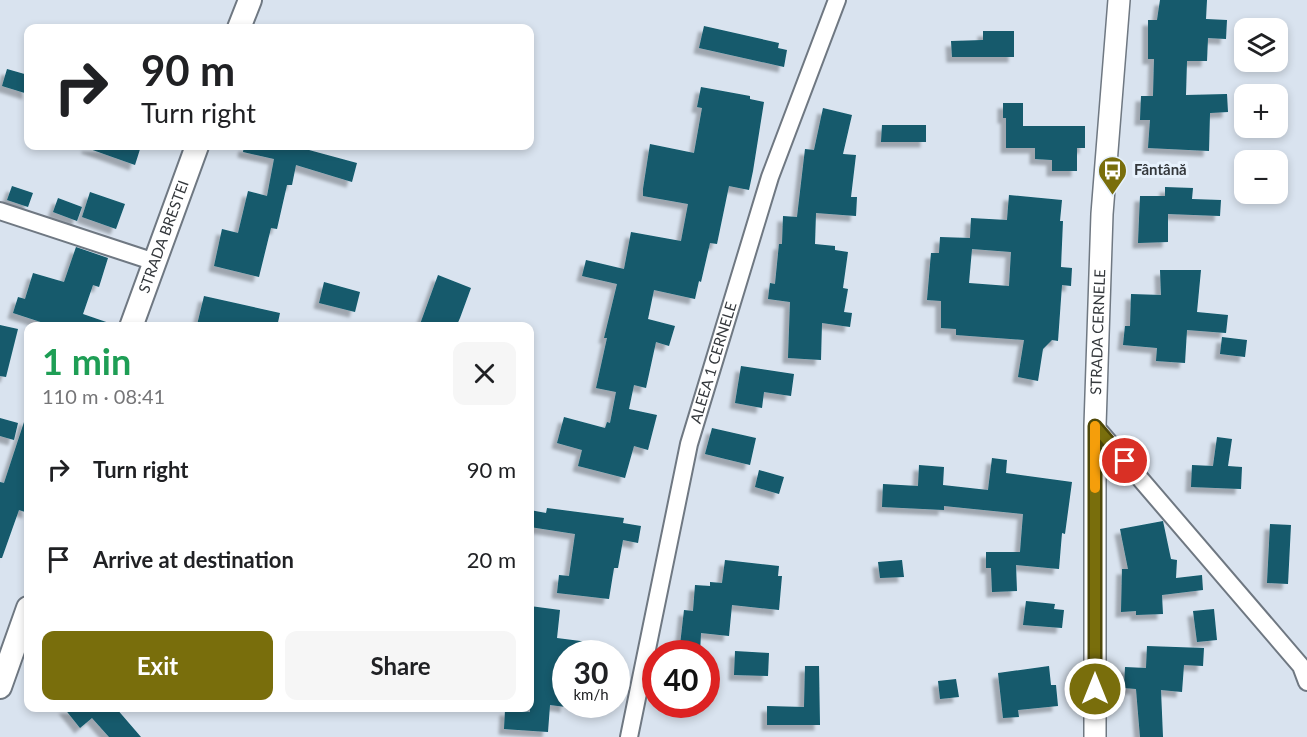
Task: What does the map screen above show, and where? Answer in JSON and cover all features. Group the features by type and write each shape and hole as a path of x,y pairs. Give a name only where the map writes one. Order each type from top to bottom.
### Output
{"main road":[{"path":"241,24 250,0"},
{"name":"STRADA BRESTEI","path":"133,322 196,150"},
{"path":"0,687 24,619"}],"street":[{"name":"ALEEA 1 CERNELE","path":"629,737 690,444 770,177 837,0"},
{"name":"STRADA CERNELE","path":"1095,737 1095,426 1102,214 1119,0"},
{"path":"0,211 91,239 155,262"},
{"path":"1095,426 1305,670"}],"building":[{"path":"1160,0 1207,0 1206,19 1227,20 1226,39 1208,38 1207,61 1187,61 1186,95 1227,94 1228,112 1210,113 1209,151 1148,148 1150,120 1140,120 1141,96 1153,96 1154,59 1148,59 1148,20 1157,20"},
{"path":"704,26 779,43 778,48 787,50 784,67 699,48"},
{"path":"983,31 1014,31 1014,57 952,57 951,41 983,40"},
{"path":"7,69 24,74 24,93 2,86"},
{"path":"701,87 750,96 750,99 764,102 749,190 729,186 717,244 710,243 695,299 654,290 648,319 675,326 669,346 656,342 646,388 634,385 629,409 657,415 648,450 634,446 625,478 578,466 582,450 557,443 564,417 605,428 607,422 610,423 616,392 596,388 607,338 604,338 617,284 582,276 586,260 624,269 631,232 681,241 688,204 643,196 643,189 650,144 694,153 702,108 697,107"},
{"path":"1003,103 1023,103 1023,126 1085,126 1085,148 1077,148 1077,171 1052,171 1052,160 1035,159 1035,148 1006,148 1006,118 1003,118"},
{"path":"823,108 852,115 843,154 856,155 851,197 857,197 856,216 816,213 815,244 835,246 835,250 848,252 843,288 848,289 844,312 852,313 850,327 822,323 821,360 788,358 790,302 768,299 770,283 775,284 779,244 782,244 783,216 797,217 805,149 814,150"},
{"path":"882,125 926,125 926,142 881,142"},
{"path":"93,150 140,150 135,165"},
{"path":"243,150 309,150 357,163 352,182 296,165 292,185 287,185 277,229 271,228 259,277 214,266 222,229 238,233 248,191 267,196 274,159 243,152"},
{"path":"12,186 33,193 28,207 7,200"},
{"path":"1165,187 1193,188 1192,199 1221,200 1220,216 1168,214 1168,242 1138,243 1140,196 1165,196"},
{"path":"90,192 125,204 116,229 82,217"},
{"path":"1009,195 1062,200 1061,267 1072,268 1071,286 1062,285 1058,341 1052,340 1043,349 1038,381 1018,377 1024,340 956,335 956,329 941,328 941,301 927,300 931,253 939,253 940,237 970,238 971,218 1007,220","holes":["972,249 1011,252 1009,286 969,283"]},
{"path":"58,198 82,207 77,221 53,212"},
{"path":"76,247 108,258 99,287 93,285 83,314 106,322 41,322 13,313 18,297 25,299 33,273 64,282"},
{"path":"1160,270 1201,270 1197,312 1228,315 1226,333 1187,330 1185,363 1156,361 1157,348 1123,345 1125,326 1130,326 1131,294 1161,295"},
{"path":"438,275 471,288 458,322 421,322"},
{"path":"324,282 360,292 355,312 319,303"},
{"path":"204,296 280,313 278,322 198,322"},
{"path":"0,325 18,329 6,377 0,376"},
{"path":"1222,337 1247,340 1245,357 1220,354"},
{"path":"741,366 794,374 791,396 764,392 762,408 735,403"},
{"path":"0,418 18,423 14,440 0,436"},
{"path":"24,422 24,512 19,510 2,558 0,558 0,482 4,483"},
{"path":"712,428 756,438 750,465 705,454"},
{"path":"1217,437 1232,439 1228,466 1242,467 1241,489 1191,487 1192,465 1213,466"},
{"path":"992,458 1007,460 1006,473 1072,482 1065,534 1062,533 1059,569 1016,565 1017,591 992,592 991,568 986,568 986,552 1020,552 1023,514 944,506 944,510 882,507 883,484 918,486 919,465 944,467 943,485 988,490"},
{"path":"759,470 784,477 779,494 755,487"},
{"path":"547,508 624,518 623,523 641,526 638,543 623,540 618,568 614,568 609,599 557,593 559,575 569,576 575,534 534,528 534,511 546,513"},
{"path":"1163,521 1171,559 1177,560 1176,578 1202,575 1203,590 1162,595 1163,614 1136,615 1136,611 1121,612 1122,569 1128,569 1120,529"},
{"path":"1270,524 1291,525 1288,584 1267,583"},
{"path":"725,560 779,566 778,576 782,576 779,610 732,605 729,636 701,633 701,640 681,640 684,610 693,611 695,585 710,586 710,582 722,583"},
{"path":"902,560 904,577 880,578 878,562"},
{"path":"1026,601 1055,604 1054,609 1064,610 1062,628 1023,625"},
{"path":"534,607 560,610 557,638 573,640 552,640 552,705 550,705 548,732 504,729 505,712 534,712"},
{"path":"1214,609 1217,640 1197,642 1193,611"},
{"path":"1147,646 1204,648 1203,666 1184,665 1182,692 1161,690 1163,737 1140,737 1136,689 1124,688 1125,667 1146,668"},
{"path":"735,651 769,653 768,676 734,675"},
{"path":"805,666 819,666 820,725 767,725 767,706 804,707"},
{"path":"1049,666 1051,685 1056,685 1058,706 1018,710 1019,717 1003,718 998,673"},
{"path":"956,679 959,697 940,699 938,681"},
{"path":"67,712 119,712 141,737 109,737 92,718 80,728"}],"slow traffic":[{"path":"1095,426 1095,488"}],"place":[{"name":"Fântână","path":"1113,196"}],"route":[{"path":"1095,689 1095,426 1125,461"}]}
